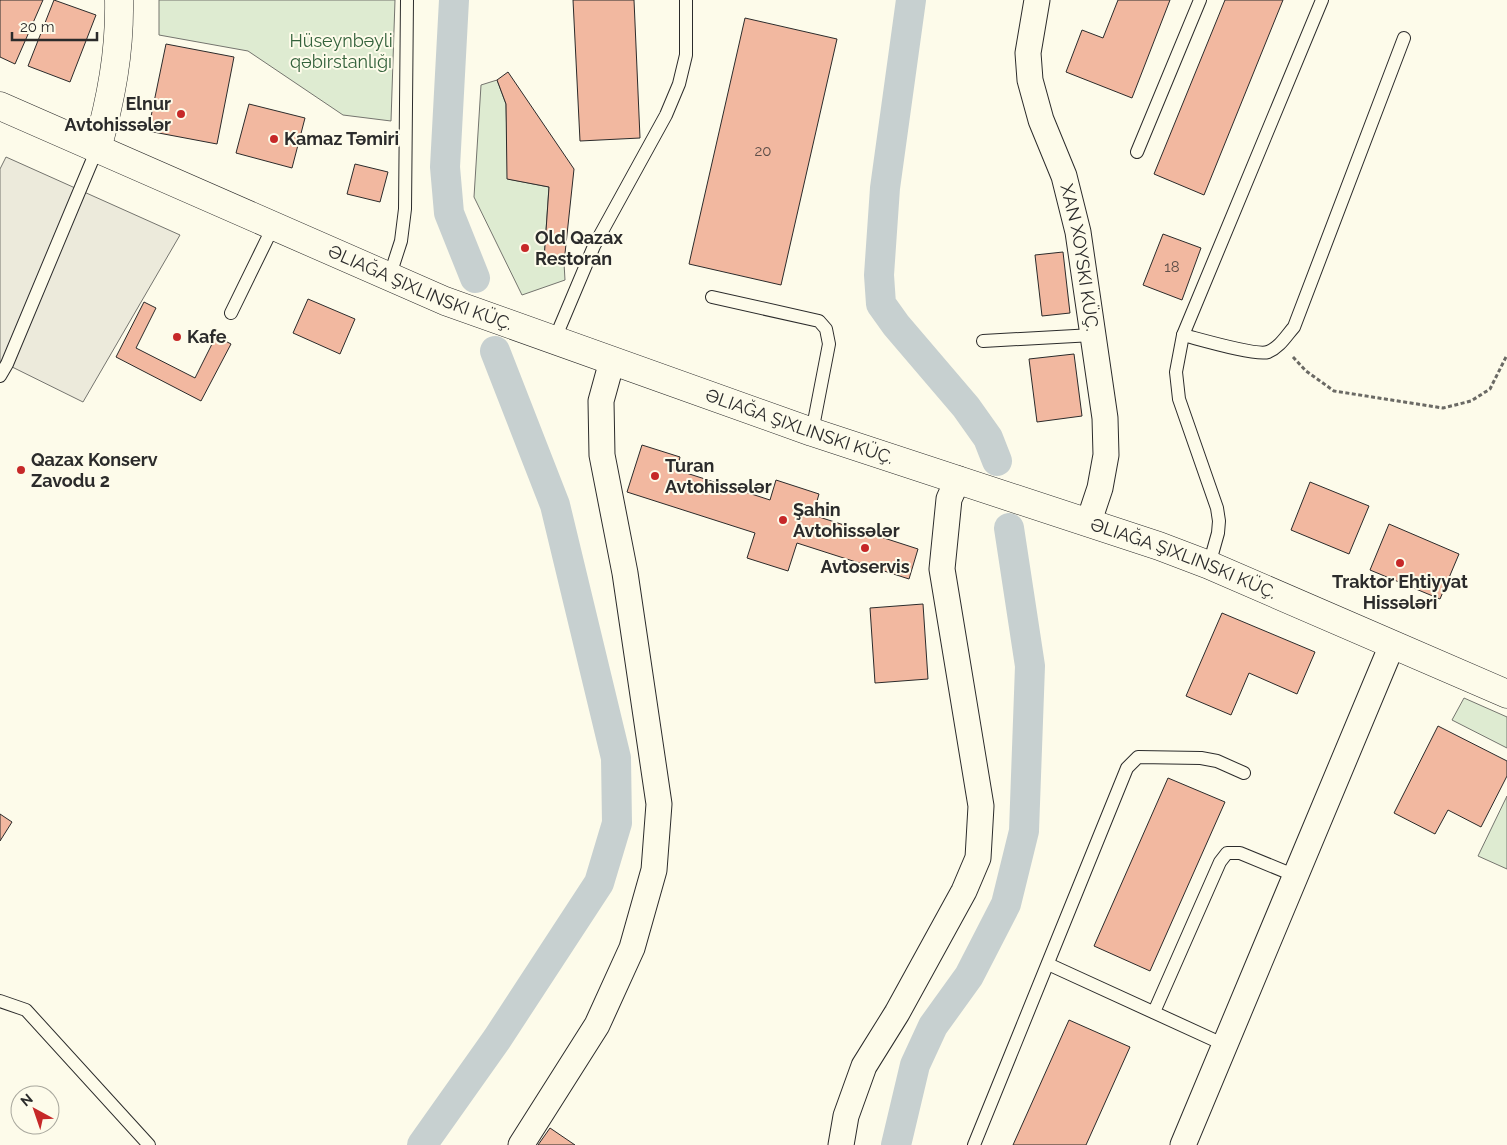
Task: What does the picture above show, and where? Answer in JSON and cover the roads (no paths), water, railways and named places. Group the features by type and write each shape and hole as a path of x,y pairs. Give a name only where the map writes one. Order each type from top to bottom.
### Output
{"main road":[{"path":"97,149 109,107 116,67 120,32 119,0"},
{"path":"0,106 389,278 554,341 812,432 1089,521 1209,565 1507,694"}],"street":[{"name":"XAN XOYSKI KÜÇ.","path":"1037,0 1028,53 1030,80 1041,120 1064,176 1078,232 1105,418 1106,456 1100,488 1089,521"},
{"path":"521,1145 597,1025 632,948 654,870 659,804 625,573 602,455 601,401 612,361"},
{"path":"841,1145 846,1116 864,1066 897,1013 950,917 964,891 978,858 981,806 942,569 949,499 958,479"},
{"path":"1183,1145 1392,645"}],"lane":[{"path":"389,278 401,240 405,209 407,0"},
{"path":"554,341 594,246 666,115 679,84 686,55 686,0"},
{"path":"1137,152 1200,0"},
{"path":"1209,565 1218,533 1219,521 1217,508 1179,399 1176,372 1183,336 1322,0"},
{"path":"1183,336 1252,352 1267,352 1280,344 1294,327 1404,38"},
{"path":"0,376 7,364 97,149"},
{"path":"231,313 273,227"},
{"path":"712,297 819,321 826,329 830,344 812,432"},
{"path":"983,341 1093,334"},
{"path":"974,1145 1127,768 1138,757 1201,758 1217,761 1244,773"},
{"path":"1154,1012 1220,862 1227,853 1240,853 1296,876"},
{"path":"1048,964 1225,1045"},
{"path":"0,1001 26,1010 149,1145"}],"waterway":[{"path":"454,0 445,167 449,213 475,278"},
{"path":"911,0 885,188 879,275 881,304 896,325 966,407 988,438 997,461"},
{"path":"422,1145 497,1039 599,883 617,823 616,758 555,505 495,351"},
{"path":"896,1145 915,1065 933,1026 969,976 1006,904 1024,831 1030,666 1009,528"}],"place":[{"name":"Elnur Avtohissələr","path":"181,114"},
{"name":"Kamaz Təmiri","path":"274,139"},
{"name":"Old Qazax Restoran","path":"525,248"},
{"name":"Kafe","path":"177,337"},
{"name":"Qazax Konserv Zavodu 2","path":"21,470"},
{"name":"Turan Avtohissələr","path":"655,476"},
{"name":"Şahin Avtohissələr","path":"783,520"},
{"name":"Avtoservis","path":"865,548"},
{"name":"Traktor Ehtiyyat Hissələri","path":"1400,563"}],"park label":[{"name":"Hüseynbəyli qəbirstanlığı","path":"341,51"}]}
